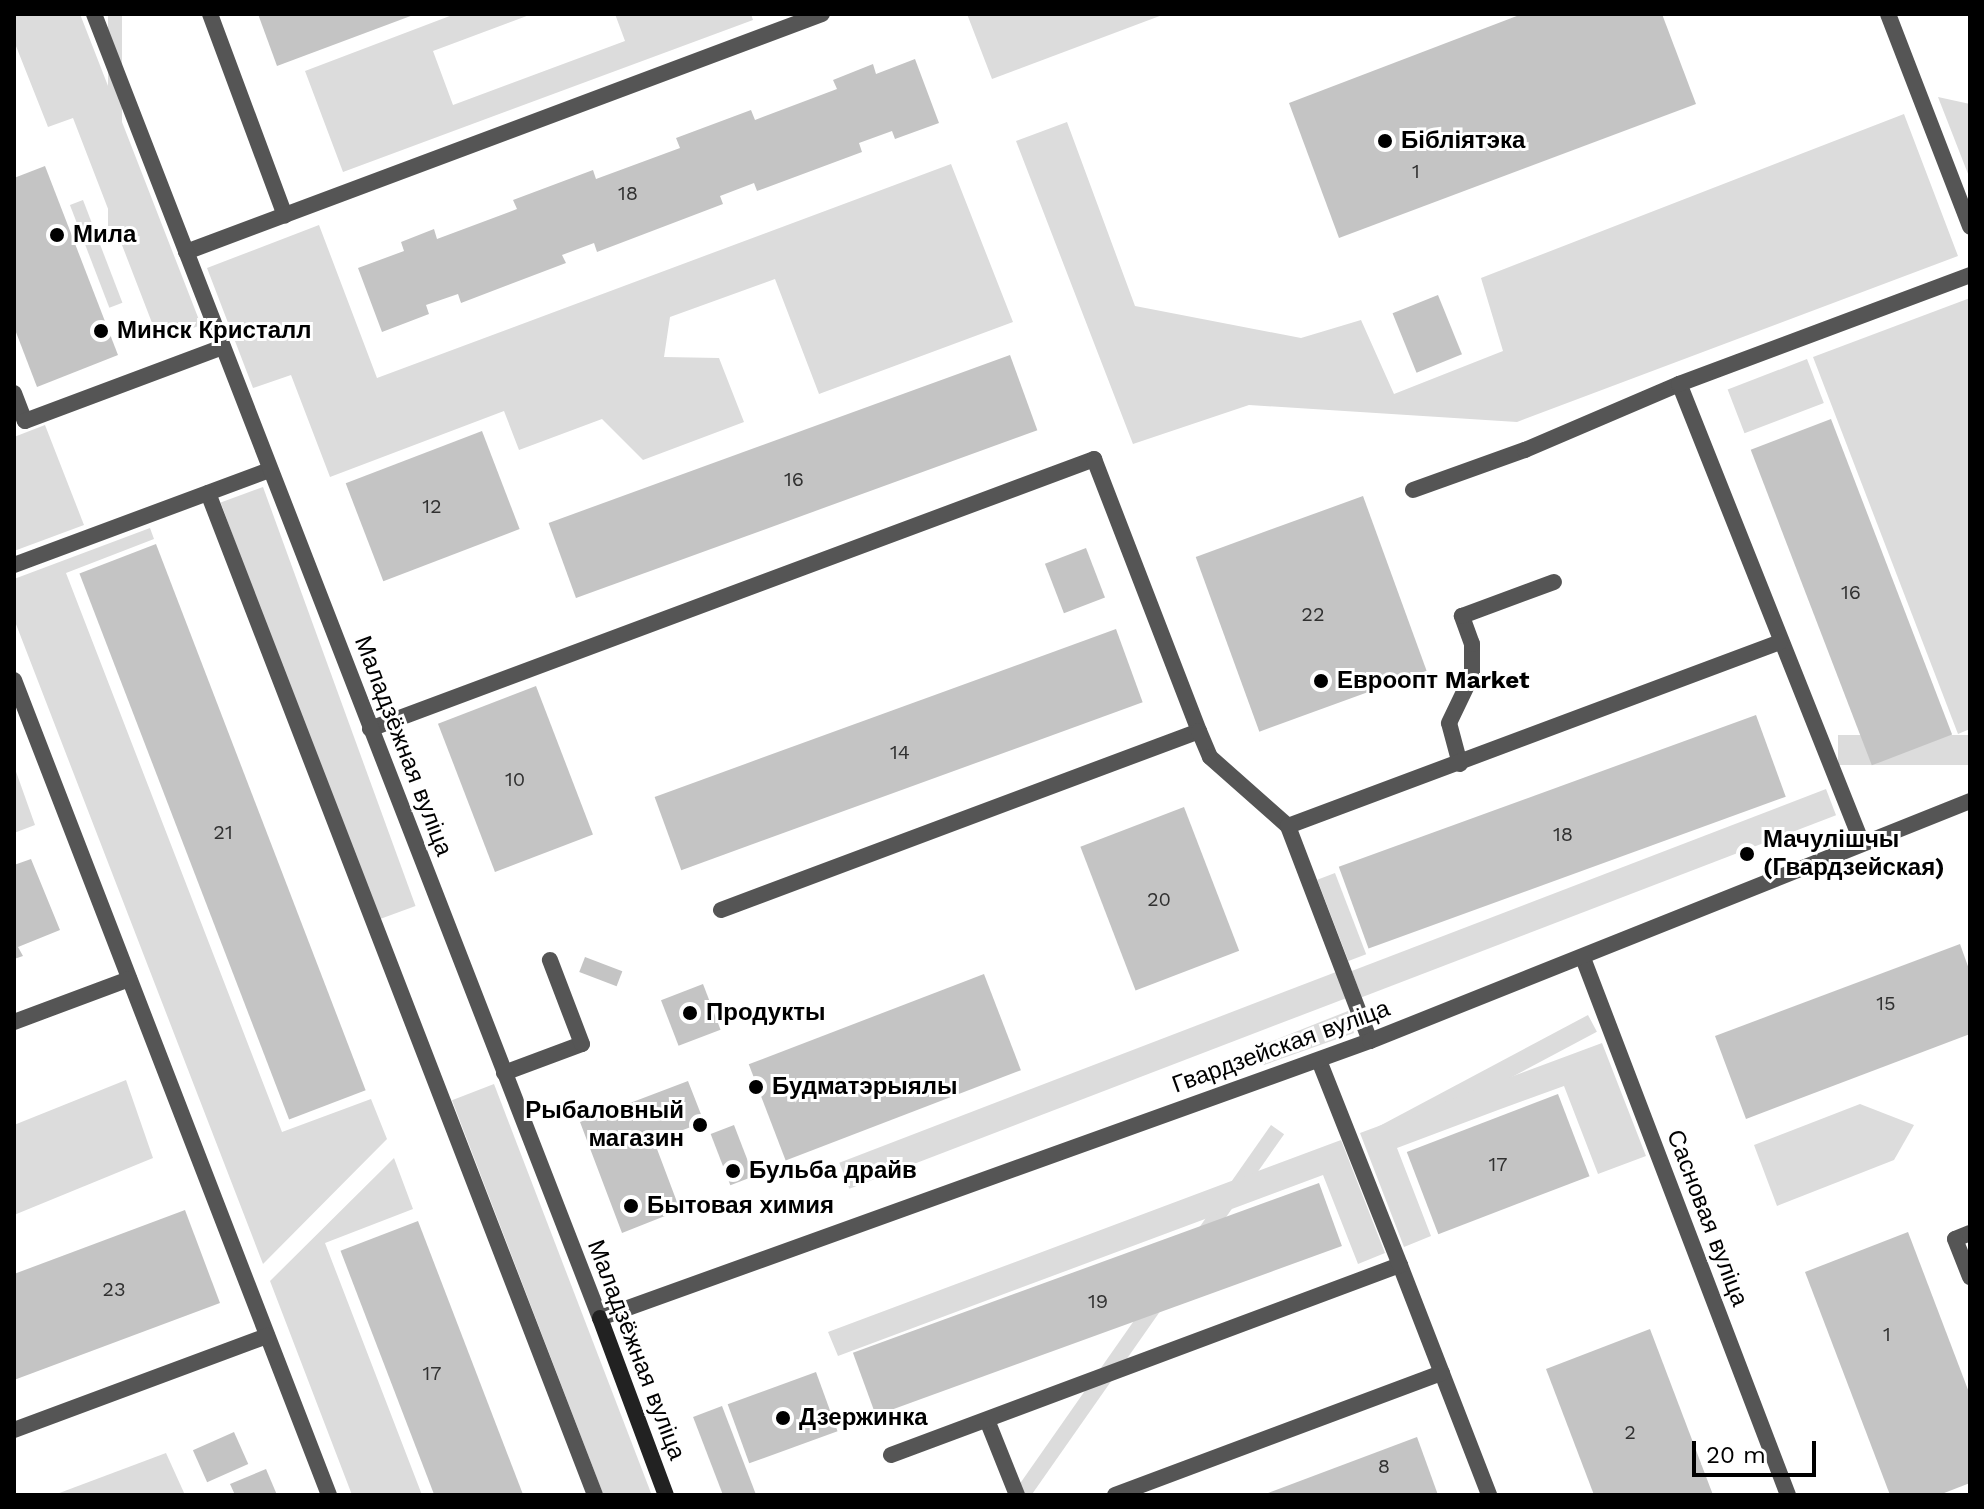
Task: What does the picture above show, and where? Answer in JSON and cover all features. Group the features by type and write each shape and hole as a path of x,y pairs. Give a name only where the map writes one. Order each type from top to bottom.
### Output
{"main road":[{"name":"Маладзёжная вуліца","path":"600,1318 666,1495"}],"street":[{"name":"Маладзёжная вуліца","path":"94,14 600,1318"},
{"path":"210,14 285,216"},
{"path":"186,252 822,14"},
{"path":"1888,14 1970,227"},
{"path":"1413,490 1525,450 1679,384 1970,275"},
{"path":"14,393 25,421 223,347"},
{"path":"1679,384 1862,843"},
{"path":"370,729 1094,459 1210,757 1288,826 1370,1041"},
{"path":"14,565 270,470"},
{"path":"208,493 595,1495"},
{"path":"1460,764 1449,723 1472,675 1472,644 1462,616 1554,582"},
{"path":"1288,826 1780,642"},
{"path":"14,680 329,1495"},
{"path":"721,910 1199,731"},
{"name":"Гвардзейская вуліца","path":"600,1318 1370,1041 1970,801"},
{"name":"Сасновая вуліца","path":"1583,958 1788,1495"},
{"path":"504,1073 582,1044 550,960"},
{"path":"14,1022 129,979"},
{"path":"1319,1060 1489,1495"},
{"path":"1970,1233 1955,1239 1970,1277"},
{"path":"891,1455 1400,1265"},
{"path":"14,1430 267,1336"},
{"path":"1115,1495 1442,1373"},
{"path":"987,1420 1017,1495"}],"shaded area":[{"path":"14,14 80,14 201,325 159,341 73,118 48,127 14,41"},
{"path":"108,14 122,14 122,231 108,231"},
{"path":"455,14 532,14 433,51 453,105 625,41 615,14 751,14 753,20 343,172 305,71"},
{"path":"967,14 1165,14 992,79"},
{"path":"1938,97 1970,104 1970,179"},
{"path":"1904,114 1958,256 1517,422 1249,405 1133,444 1016,141 1067,122 1135,306 1301,338 1361,320 1394,394 1503,351 1481,278"},
{"path":"951,164 1013,322 819,394 775,279 670,317 664,357 719,358 744,422 643,460 602,419 519,450 504,411 330,477 291,375 253,388 207,268 319,225 377,378"},
{"path":"83,200 122,303 109,308 70,205"},
{"path":"1970,298 1970,729 1958,734 1813,357"},
{"path":"1807,359 1824,403 1744,433 1728,389"},
{"path":"45,425 84,525 14,551 14,437"},
{"path":"263,487 416,906 373,921 221,502"},
{"path":"150,528 154,539 66,573 282,1132 371,1099 387,1139 263,1264 14,619 14,579"},
{"path":"1838,735 1970,735 1970,765 1838,765"},
{"path":"14,766 35,825 14,833"},
{"path":"1826,789 1836,815 1362,997 1352,971"},
{"path":"1335,873 1366,954 1348,961 1317,880"},
{"path":"1336,972 1346,998 849,1189 839,1163"},
{"path":"1348,1011 1354,1033 1264,1065 1252,1049"},
{"path":"1588,1015 1597,1032 1377,1149 1368,1132"},
{"path":"1602,1043 1646,1156 1598,1174 1564,1086 1498,1110 1397,1148 1431,1236 1404,1247 1360,1133"},
{"path":"126,1080 153,1158 14,1215 14,1125"},
{"path":"494,1084 652,1495 604,1495 452,1100"},
{"path":"1860,1104 1914,1125 1894,1160 1777,1206 1754,1145"},
{"path":"1271,1125 1284,1134 1031,1495 1012,1495"},
{"path":"1341,1140 1385,1253 1358,1264 1323,1175 838,1356 828,1332"},
{"path":"394,1158 413,1209 325,1243 422,1495 352,1495 270,1281"},
{"path":"166,1453 185,1495 54,1495"}],"building":[{"path":"258,14 416,14 277,66"},
{"path":"1522,14 1662,14 1696,104 1339,238 1289,103"},
{"path":"915,59 939,123 895,139 892,131 859,143 862,152 757,191 754,183 720,196 723,204 597,252 594,243 562,255 566,263 461,303 458,294 426,305 429,314 382,332 358,268 404,251 401,242 434,229 437,239 517,209 513,200 593,170 596,179 680,148 676,138 751,110 755,120 837,89 833,80 873,64 876,74"},
{"path":"45,166 118,355 37,387 14,327 14,178"},
{"path":"1438,295 1462,354 1417,373 1393,313"},
{"path":"1010,355 1037,430 576,598 549,523"},
{"path":"1831,419 1952,735 1872,765 1751,450"},
{"path":"482,431 520,529 383,581 346,483"},
{"path":"1363,496 1427,671 1259,732 1196,557"},
{"path":"156,544 366,1090 289,1120 79,573"},
{"path":"1086,548 1105,597 1064,613 1045,564"},
{"path":"1116,629 1143,702 681,870 655,797"},
{"path":"536,686 593,834 495,872 438,724"},
{"path":"1756,715 1786,797 1369,949 1339,867"},
{"path":"1184,807 1239,951 1136,991 1080,847"},
{"path":"31,859 60,930 18,947 23,956 14,959 14,865"},
{"path":"1960,944 1970,972 1970,1034 1746,1119 1715,1036"},
{"path":"585,957 622,971 617,986 579,972"},
{"path":"984,974 1021,1070 786,1160 749,1064"},
{"path":"703,984 721,1030 679,1046 661,1000"},
{"path":"688,1081 704,1122 654,1141 680,1210 622,1233 580,1122"},
{"path":"1558,1094 1590,1176 1438,1234 1407,1152"},
{"path":"734,1125 754,1176 730,1185 711,1134"},
{"path":"1319,1183 1342,1246 876,1416 853,1353"},
{"path":"185,1210 220,1303 14,1380 14,1274"},
{"path":"418,1221 523,1495 434,1495 341,1251"},
{"path":"1908,1232 1970,1395 1970,1483 1939,1495 1890,1495 1805,1272"},
{"path":"1650,1329 1713,1495 1594,1495 1546,1369"},
{"name":"Дзержинка","path":"816,1372 838,1431 749,1463 728,1404"},
{"path":"722,1406 756,1495 723,1495 693,1417"},
{"path":"234,1432 248,1464 207,1482 193,1450"},
{"path":"1417,1437 1438,1495 1263,1495"},
{"path":"266,1469 277,1495 235,1495 230,1484"}],"place":[{"name":"Бібліятэка","path":"1385,141"},
{"name":"Мила","path":"57,235"},
{"name":"Минск Кристалл","path":"101,331"},
{"name":"Евроопт Market","path":"1321,681"},
{"name":"Мачулішчы (Гвардзейская)","path":"1747,854"},
{"name":"Продукты","path":"690,1013"},
{"name":"Будматэрыялы","path":"756,1087"},
{"name":"Рыбаловный магазин","path":"700,1125"},
{"name":"Бульба драйв","path":"733,1171"},
{"name":"Бытовая химия","path":"631,1206"},
{"name":"Дзержинка","path":"783,1418"}]}
